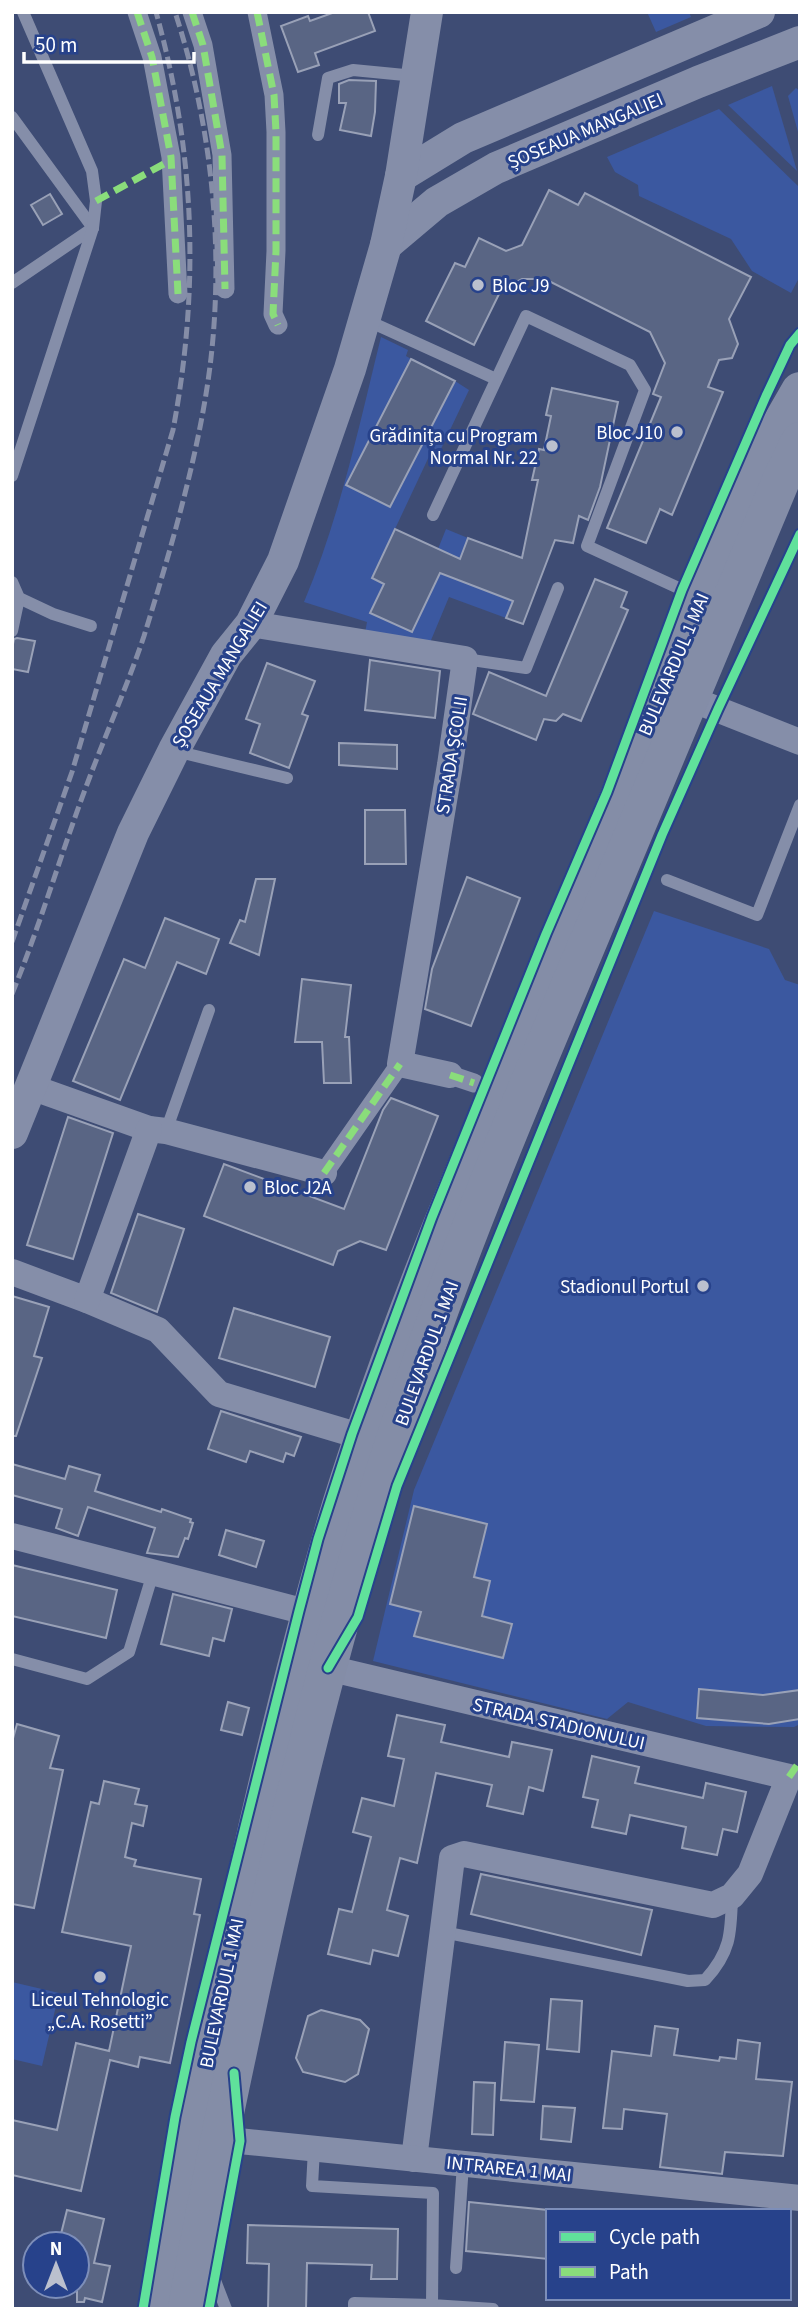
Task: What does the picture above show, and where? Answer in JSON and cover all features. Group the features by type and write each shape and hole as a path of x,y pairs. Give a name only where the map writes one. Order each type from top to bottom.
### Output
{"main road":[{"name":"BULEVARDUL 1 MAI","path":"157,2309 187,2152 269,1774 310,1613 363,1437 440,1230 701,598 762,457 800,391"},
{"name":"BULEVARDUL 1 MAI","path":"187,2309 219,2139 267,1912 328,1668 373,1506 432,1330 551,1031 782,478 800,441"}],"street":[{"path":"137,12 152,57 172,157 178,293"},
{"path":"192,12 203,45 222,155 225,289"},
{"path":"257,12 275,107 276,251 273,314 278,325"},
{"name":"ȘOSEAUA MANGALIEI","path":"12,1133 134,833 174,750 226,655 251,624 284,561 365,320 386,245 401,176 427,12"},
{"path":"401,176 463,138 759,12"},
{"name":"ȘOSEAUA MANGALIEI","path":"386,245 437,202 496,168 698,82 800,42"},
{"path":"251,624 465,659"},
{"name":"STRADA ȘCOLII","path":"324,1173 400,1064 465,659"},
{"path":"691,699 800,742"},
{"path":"400,1064 462,1079"},
{"path":"31,1087 157,1130 324,1173"},
{"path":"87,1300 157,1130"},
{"path":"12,1272 158,1330 219,1394 363,1437"},
{"path":"12,1536 310,1613"},
{"name":"STRADA STADIONULUI","path":"328,1668 796,1781"},
{"path":"414,2159 452,1858 464,1854 713,1905 732,1896 750,1874 796,1781"},
{"name":"INTRAREA 1 MAI","path":"219,2139 732,2196 800,2197"}],"lane":[{"path":"12,476 93,228 96,201 92,171 23,12"},
{"path":"318,135 328,78 353,70 417,76"},
{"path":"12,117 93,228"},
{"path":"401,176 421,138"},
{"path":"12,283 93,228"},
{"path":"433,515 526,316 630,365 645,390 587,546 701,598"},
{"path":"365,320 496,379"},
{"path":"12,582 16,598 12,631"},
{"path":"465,659 526,668 558,589"},
{"path":"16,598 91,626"},
{"path":"174,750 287,778"},
{"path":"667,880 757,915 800,805"},
{"path":"157,1130 209,1010"},
{"path":"12,1659 87,1679 129,1652 153,1573"},
{"path":"443,1932 688,1981 705,1980 719,1965 731,1940 732,1896"},
{"path":"314,2148 312,2186 433,2193 432,2305"},
{"path":"456,2268 463,2164"},
{"path":"199,2239 226,2309"},
{"path":"354,2309 354,2303 493,2309"}],"shaded area":[{"path":"647,12 689,12 691,17 656,32"},
{"path":"772,86 797,171 728,105"},
{"path":"796,88 800,91 800,139 788,96"},
{"path":"719,109 798,186 800,276 791,293 752,271 731,239 639,196 638,185 615,172 607,157"},
{"path":"381,337 408,350 406,356 411,359 347,484 455,381 469,390 440,451 433,448 372,578 384,584 371,613 412,631 435,582 438,549 446,529 468,538 453,578 513,601 506,618 449,597 429,645 365,633 367,622 304,602 338,504"},
{"path":"654,911 769,949 785,980 800,985 800,1724 794,1727 706,1726 628,1702 607,1719 373,1661 414,1490"},
{"path":"12,1982 59,1993 42,2066 12,2059"}],"building":[{"path":"335,12 368,12 375,31 315,53 319,65 298,72 281,26 308,16 310,21"},
{"path":"349,80 376,81 371,136 340,130 346,103 339,103 339,84"},
{"path":"549,190 578,205 585,193 751,277 729,319 738,344 732,358 719,360 708,387 723,392 672,515 660,509 646,543 607,528 661,397 653,394 665,363 650,332 545,279 522,279 501,290 474,345 426,321 455,263 465,267 479,238 506,251 522,245"},
{"path":"50,194 62,214 43,225 31,205"},
{"path":"411,359 455,381 390,507 346,485"},
{"path":"552,388 618,402 600,487 588,520 579,516 573,543 555,540 523,624 506,618 513,601 440,573 412,632 370,613 384,584 372,578 395,529 460,559 468,538 522,558 538,480 532,480 539,449 544,450 551,416 546,415"},
{"path":"595,579 627,592 621,607 628,610 581,721 563,714 556,721 544,719 536,740 473,714 489,672 546,696"},
{"path":"14,639 35,641 28,672 12,669 12,649"},
{"path":"370,660 440,671 435,718 365,710"},
{"path":"267,663 315,681 302,714 308,716 289,768 250,753 260,724 246,719"},
{"path":"339,743 397,745 397,769 339,765"},
{"path":"365,810 405,810 406,864 365,864"},
{"path":"467,877 520,898 471,1026 425,1009 432,969"},
{"path":"256,879 275,879 259,955 230,943 240,920 245,922"},
{"path":"165,918 219,939 206,974 177,962 120,1100 73,1081 124,959 145,968"},
{"path":"302,979 351,985 345,1037 349,1037 351,1083 324,1083 322,1042 295,1042"},
{"name":"Bloc J2A","path":"391,1098 438,1116 386,1250 360,1241 338,1251 333,1265 204,1216 224,1164 344,1209 383,1110"},
{"path":"68,1117 113,1133 73,1259 27,1245"},
{"path":"138,1214 184,1229 157,1312 111,1293"},
{"path":"12,1296 49,1307 34,1356 42,1358 16,1436 12,1436"},
{"path":"234,1308 330,1337 315,1387 219,1358"},
{"path":"221,1411 301,1437 294,1456 286,1453 283,1462 250,1451 246,1462 208,1449"},
{"path":"12,1464 65,1479 69,1466 100,1475 95,1491 191,1519 190,1522 193,1523 188,1539 185,1538 178,1557 147,1553 155,1528 88,1507 78,1536 56,1528 62,1509 12,1495"},
{"path":"414,1506 487,1524 474,1577 490,1581 482,1616 512,1624 503,1658 414,1636 421,1612 390,1604"},
{"path":"226,1530 264,1541 256,1567 219,1555"},
{"path":"12,1565 117,1590 106,1638 12,1616"},
{"path":"173,1594 232,1609 224,1641 213,1638 209,1656 161,1644"},
{"path":"699,1689 763,1695 800,1690 800,1719 769,1724 697,1718"},
{"path":"228,1702 249,1708 242,1735 221,1730"},
{"path":"397,1715 445,1725 441,1742 509,1757 512,1742 552,1750 543,1791 529,1787 523,1814 487,1806 492,1785 436,1773 417,1863 400,1858 387,1910 408,1916 398,1956 373,1950 370,1964 328,1954 339,1909 352,1912 371,1837 353,1832 362,1798 394,1806 404,1759 388,1756"},
{"path":"17,1724 59,1736 50,1768 63,1770 34,1908 12,1904 12,1742"},
{"path":"592,1756 639,1767 635,1783 703,1798 706,1783 746,1792 737,1832 723,1829 717,1855 682,1848 686,1827 630,1815 626,1834 592,1827 598,1800 583,1797"},
{"path":"104,1781 139,1789 135,1804 147,1806 143,1826 132,1823 125,1857 136,1860 134,1866 201,1879 194,1914 200,1915 170,2063 140,2057 138,2067 110,2060 81,2191 12,2175 12,2120 57,2130 76,2043 109,2051 131,1946 62,1932 91,1802 99,1804"},
{"path":"481,1874 652,1910 641,1955 471,1914"},
{"path":"551,1999 582,2001 579,2052 547,2049"},
{"path":"321,2010 360,2020 369,2029 358,2074 345,2082 303,2072 296,2058 308,2016"},
{"path":"655,2026 678,2029 674,2055 719,2061 720,2057 736,2059 738,2040 760,2043 756,2079 792,2082 783,2156 725,2152 722,2174 660,2167 667,2114 624,2109 622,2129 603,2128 612,2051 651,2056"},
{"path":"505,2042 539,2045 534,2102 501,2100"},
{"path":"474,2082 495,2083 493,2135 472,2134"},
{"path":"543,2106 575,2108 571,2142 541,2139"},
{"path":"469,2202 546,2210 546,2259 466,2251"},
{"path":"67,2210 104,2219 94,2263 110,2266 102,2302 91,2299 91,2230 62,2230"},
{"path":"248,2225 398,2229 397,2279 371,2279 372,2265 307,2263 306,2309 268,2309 269,2264 247,2263"}],"railway":[{"path":"12,942 72,772 173,430 182,377 190,272 186,168 179,116 156,12"},
{"path":"12,994 79,806 144,636 184,498 206,392 215,315 215,227 206,139 198,96 175,12"}],"marked path":[{"path":"137,12 152,57 171,157 178,294"},
{"path":"192,12 203,45 222,155 225,289"},
{"path":"257,12 274,95 276,251 273,314 278,325"},
{"path":"96,201 171,160"},
{"path":"324,1173 400,1064"},
{"path":"450,1075 474,1083"},
{"path":"789,1777 800,1761"}],"cycle path":[{"path":"143,2309 175,2117 191,2042 318,1539 352,1434 432,1217 546,934 607,792 682,590 766,396 790,345 800,333"},
{"path":"328,1668 358,1617 397,1486 662,835 800,534"},
{"path":"209,2309 240,2141 234,2073"}],"place":[{"name":"Bloc J9","path":"478,285"},
{"name":"Bloc J10","path":"677,432"},
{"name":"Grădinița cu Program Normal Nr. 22","path":"552,446"},
{"name":"Bloc J2A","path":"250,1187"},
{"name":"Stadionul Portul","path":"703,1286"},
{"name":"Liceul Tehnologic „C.A. Rosetti”","path":"100,1977"}]}
